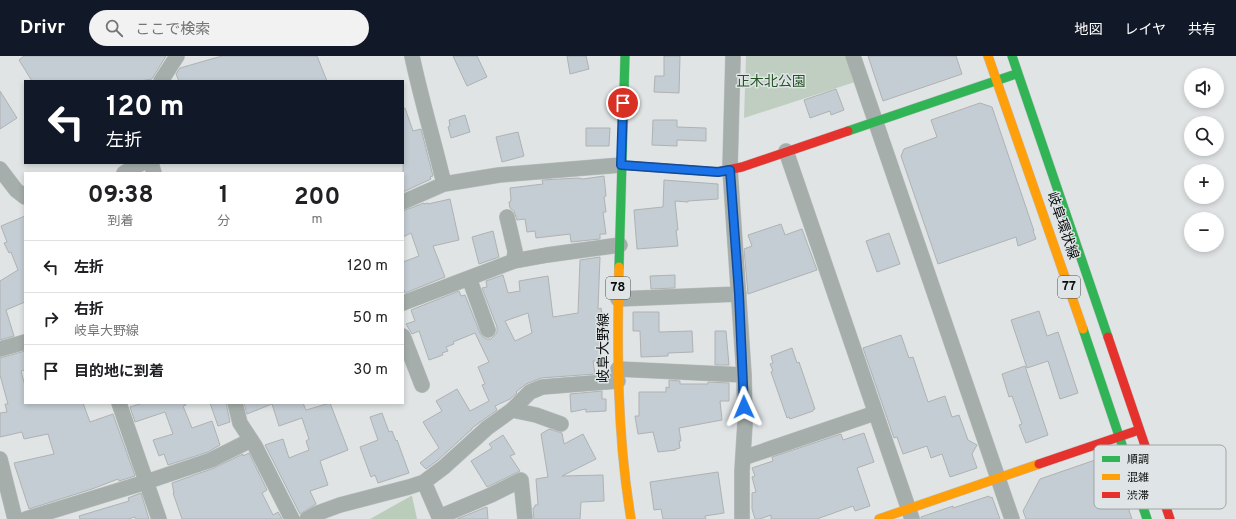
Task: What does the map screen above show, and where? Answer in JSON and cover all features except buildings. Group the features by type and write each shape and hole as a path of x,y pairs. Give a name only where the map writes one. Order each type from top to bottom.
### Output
{"main road":[{"name":"岐阜大野線","path":"625,56 618,299 618,375 623,466 631,519"},
{"name":"岐阜環状線","path":"988,56 1123,445"},
{"name":"岐阜環状線","path":"1012,56 1145,445"},
{"path":"621,165 718,172 730,170 1018,73"},
{"path":"879,519 910,514 998,478 1140,429"},
{"name":"岐阜環状線","path":"1144,509 1147,519"},
{"name":"岐阜環状線","path":"1167,509 1170,519"}],"street":[{"path":"162,80 177,56"},
{"path":"412,56 444,184"},
{"path":"733,56 730,170 744,375 742,519"},
{"path":"853,56 1012,519"},
{"path":"786,151 910,514"},
{"path":"126,172 140,164"},
{"path":"404,202 444,184 499,175 621,165"},
{"path":"0,169 16,190 24,196"},
{"path":"507,217 514,251 514,261"},
{"path":"404,303 514,261 620,245"},
{"path":"469,278 488,330"},
{"path":"618,299 739,294"},
{"path":"404,339 422,385"},
{"path":"0,349 24,342"},
{"path":"307,519 318,513 340,505 424,482 487,428 512,410 530,392 542,387 618,375 744,375"},
{"path":"119,404 159,519"},
{"path":"234,404 240,423 251,440 292,519"},
{"path":"512,410 536,415 561,424"},
{"path":"743,458 875,413"},
{"path":"26,519 146,482 211,460 251,440"},
{"path":"0,459 15,519"},
{"path":"424,482 440,518 521,480 525,519"}],"green space":[{"name":"正木北公園","path":"746,56 846,56 855,82 744,118"},
{"path":"411,496 417,519 370,519"}],"traffic: fast":[{"path":"619,267 625,56"},
{"path":"1012,56 1108,337"},
{"path":"848,131 1013,75"},
{"path":"1083,329 1122,445"},
{"path":"1144,509 1147,519"}],"traffic: slow":[{"path":"988,56 1083,329"},
{"path":"619,267 619,393 626,488 631,519"},
{"path":"879,519 1039,464"}],"traffic: jam":[{"path":"621,165 718,172 742,167 848,131"},
{"path":"1108,337 1145,445"},
{"path":"1095,445 1136,431"},
{"path":"1039,464 1094,445"},
{"path":"1167,509 1170,519"}],"route":[{"path":"623,103 621,165 718,172 730,170 744,375 744,407"}]}
